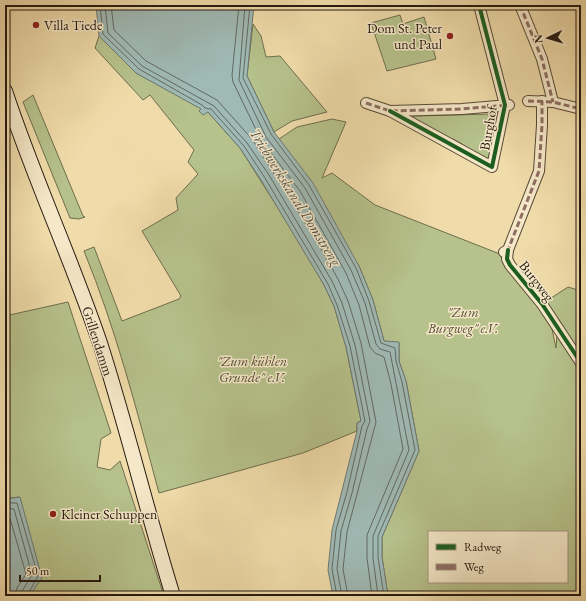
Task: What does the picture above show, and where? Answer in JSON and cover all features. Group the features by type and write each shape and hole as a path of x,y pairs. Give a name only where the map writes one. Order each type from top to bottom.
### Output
{"main road":[{"name":"Grillendamm","path":"5,91 15,121 79,283 100,345 152,529 173,596"}],"street":[{"path":"520,5 542,59 553,102"},
{"name":"Burghof","path":"366,103 390,111 492,167 507,105 483,25 483,6"},
{"path":"528,101 553,102 581,108"},
{"name":"Burgweg","path":"542,101 539,171 506,251 507,259 510,265 542,304 581,363"},
{"name":"Burghof","path":"390,111 462,109 507,105"}],"green space":[{"path":"400,15 403,24 424,17 436,59 387,71 371,23"},
{"path":"253,24 261,36 266,57 280,56 327,112 292,121 274,132 247,76"},
{"name":"\"Zum kühlen Grunde\" e.V.","path":"99,36 136,73 208,112 240,148 300,243 334,306 346,347 361,421 357,423 357,431 303,453 159,493 116,340 96,280 84,251 94,247 122,321 179,299 181,296 142,231 178,210 176,198 198,174 188,162 194,150 150,95 143,100 95,48"},
{"path":"33,95 83,216 85,217 79,219 70,218 23,102"},
{"path":"493,114 498,120 489,119 484,144 492,146 489,160 461,147 462,144 453,139 450,142 419,121 417,124 412,119 414,116"},
{"name":"\"Zum Burgweg\" e.V.","path":"332,119 346,122 322,178 332,173 375,205 500,254 507,267 551,324 556,348 558,322 545,302 568,287 581,291 581,596 388,596 382,557 382,537 419,451 406,381 399,361 399,343 384,341 373,300 359,266 279,139 297,127"},
{"path":"68,302 111,433 101,439 97,467 110,470 120,461 164,596 5,596 5,594 30,595 19,497 5,499 5,316"}],"water":[{"name":"Triebwerkskanal Domstreng","path":"96,5 254,5 247,76 274,132 313,183 359,266 373,300 384,341 399,342 399,361 406,381 419,451 382,537 382,557 388,596 333,596 328,570 332,530 357,431 357,423 361,421 346,347 334,306 324,285 240,148 208,112 203,115 199,111 201,109 136,73 99,36"},
{"path":"20,497 42,578 30,595 5,594 5,499"}],"marked path":[{"path":"520,5 542,59 553,102"},
{"path":"528,101 553,102 581,109"},
{"path":"506,251 508,250 539,171 542,101"},
{"path":"366,103 390,111 462,109 507,105"}],"cycle path":[{"path":"390,111 492,167 505,105 479,5"},
{"path":"508,250 507,259 510,265 542,304 581,363"}],"place":[{"name":"Villa Tiede","path":"36,25"},
{"name":"Dom St. Peter und Paul","path":"450,36"},
{"name":"Kleiner Schuppen","path":"53,514"}]}
